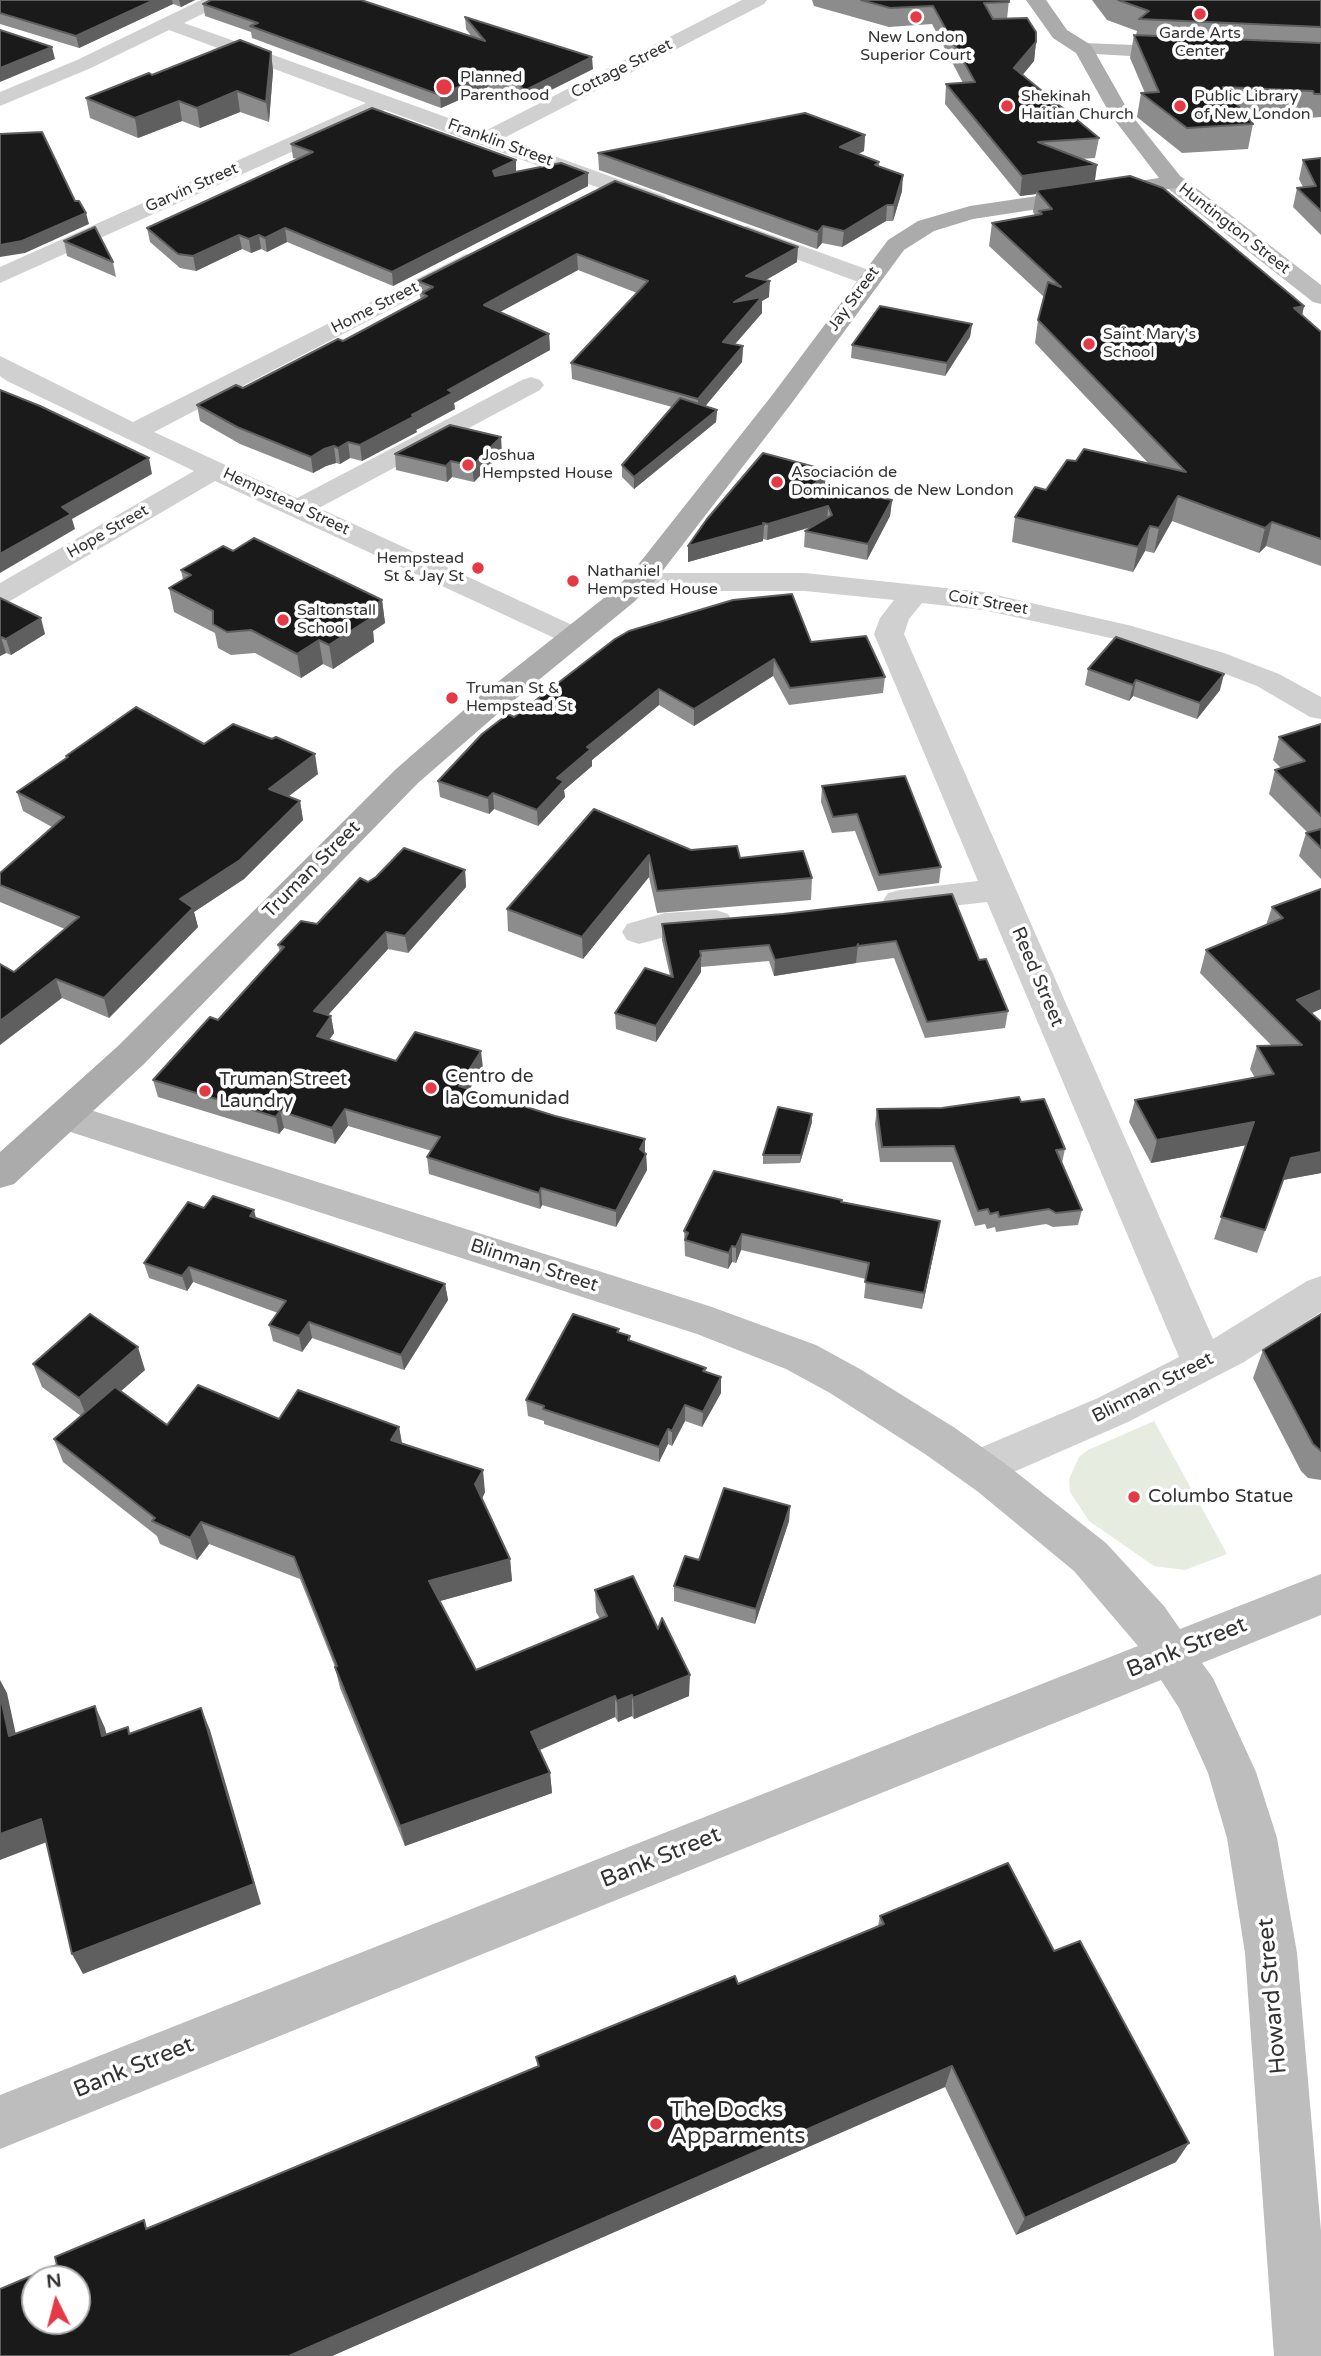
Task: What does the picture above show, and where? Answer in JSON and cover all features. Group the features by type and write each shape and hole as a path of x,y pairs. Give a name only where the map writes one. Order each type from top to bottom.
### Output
{"main road":[{"name":"Huntington Street","path":"1036,0 1060,34 1084,49 1120,114 1174,182 1321,297"},
{"name":"Huntington Street","path":"1080,22 1088,35 1084,49"},
{"path":"1084,49 1203,53"},
{"name":"Jay Street","path":"638,582 782,399 869,278 904,239 943,221 1024,204 1174,182"},
{"name":"Truman Street","path":"0,1174 131,1055 399,784 491,703 638,582"},
{"name":"Blinman Street","path":"65,1116 756,1338 801,1357 845,1381 978,1468 1090,1557 1127,1596 1172,1655"},
{"name":"Bank Street","path":"0,2122 1321,1594"},
{"name":"Howard Street","path":"1172,1655 1196,1693 1233,1772 1252,1838 1263,1894 1303,2356"}],"street":[{"path":"0,100 90,61 216,0"},
{"name":"Cottage Street","path":"487,139 757,0"},
{"name":"Franklin Street","path":"169,24 680,209"},
{"path":"62,52 90,61"},
{"name":"Garvin Street","path":"0,276 385,102"},
{"path":"590,198 614,185"},
{"path":"732,228 869,278"},
{"name":"Home Street","path":"135,431 491,248"},
{"name":"Hempstead Street","path":"0,364 16,376 573,636"},
{"path":"299,508 531,385"},
{"name":"Hope Street","path":"0,595 216,469"},
{"name":"Coit Street","path":"638,582 805,582 983,601 1122,632 1241,669 1313,697"},
{"name":"Reed Street","path":"914,594 895,618 889,634 1203,1364"},
{"path":"872,905 999,890"},
{"path":"639,932 665,925 741,920"},
{"name":"Blinman Street","path":"978,1468 1112,1410 1203,1364 1321,1292"}],"shaded area":[{"path":"1154,1421 1227,1554 1185,1570 1154,1566 1089,1521 1070,1492 1069,1479 1079,1457 1088,1450"}],"building":[{"path":"0,0 154,0 76,36 0,13"},
{"path":"211,0 361,0 485,41 465,17 592,57 524,91 520,85 487,75 440,95 250,26 258,23 203,4"},
{"path":"861,0 1009,0 984,3 993,19 1027,18 1036,32 1036,42 1014,68 1099,138 1038,142 1097,165 1022,176 946,84 975,82 933,6 890,8"},
{"path":"1118,0 1321,0 1321,27 1139,19 1149,11"},
{"path":"0,30 52,47 0,68"},
{"path":"1134,35 1321,43 1321,94 1314,94 1313,91 1223,87 1253,124 1187,128 1141,93 1159,92"},
{"path":"240,40 271,52 266,102 237,91 197,108 179,101 135,118 86,98 149,73 152,75"},
{"path":"372,108 516,160 493,171 495,176 561,163 588,173 392,272 285,228 265,238 259,235 249,239 239,235 193,256 178,254 147,228 313,152 291,144"},
{"path":"805,113 865,135 840,147 879,162 875,165 903,175 894,205 887,205 844,231 823,226 818,232 598,153"},
{"path":"42,132 75,201 79,201 86,213 22,241 0,245 0,134"},
{"path":"1321,158 1321,211 1297,188 1316,186 1303,160"},
{"path":"1130,176 1163,188 1304,306 1294,308 1321,332 1321,539 1272,522 1265,528 1178,496 1159,528 1150,526 1138,547 1015,517 1035,487 1046,490 1067,460 1076,461 1084,449 1186,472 1038,320 1048,282 1061,287 992,223 1042,214 1039,211 1052,209 1036,190"},
{"path":"615,181 798,247 746,276 770,281 734,302 762,297 723,342 743,346 698,399 571,363 648,281 577,254 484,305 549,334 448,390 453,393 360,445 348,442 338,448 334,446 324,449 311,457 237,427 197,405 236,385 243,388 338,339 343,341 427,296 422,293 433,287 418,281"},
{"path":"95,227 113,262 64,241"},
{"path":"880,306 972,324 947,363 852,345"},
{"path":"0,390 149,458 62,507 71,514 0,554"},
{"path":"680,398 717,410 634,477 622,465"},
{"path":"450,425 501,437 472,466 451,461 446,466 395,454"},
{"path":"763,453 826,470 814,485 892,500 868,544 805,531 832,515 828,506 688,546 707,519"},
{"path":"254,538 382,600 361,613 371,618 329,645 319,640 297,654 251,630 227,632 213,624 213,611 169,588 191,575 181,570 223,546 233,551"},
{"path":"792,594 811,642 866,636 885,677 790,688 774,659 694,709 659,689 587,747 591,749 557,778 564,781 537,810 493,793 488,798 438,781 482,734 508,714 514,717 629,631 733,600"},
{"path":"0,598 41,618 6,639 0,637"},
{"path":"1116,637 1224,674 1200,703 1136,680 1133,685 1088,669"},
{"path":"136,707 204,744 233,724 272,739 276,737 315,754 269,789 300,801 240,860 180,899 193,908 104,998 56,979 0,1021 0,964 14,972 79,917 0,885 0,873 64,817 17,792"},
{"path":"1321,724 1321,816 1275,770 1305,761 1279,737"},
{"path":"905,776 941,867 879,875 857,814 833,817 822,786"},
{"path":"594,809 691,850 737,846 740,858 803,851 812,878 657,891 649,855 582,937 507,909"},
{"path":"1321,829 1321,848 1306,833"},
{"path":"404,848 465,870 405,936 386,932 314,1011 331,1016 317,1036 396,1061 415,1032 481,1051 459,1086 555,1116 645,1139 640,1149 646,1154 616,1211 541,1188 539,1193 427,1157 440,1137 345,1109 332,1128 280,1111 276,1117 153,1080 210,1017 218,1020 284,947 278,945 301,921 317,924 360,878 368,882 376,877"},
{"path":"1321,889 1321,990 1297,1000 1321,1022 1321,1152 1291,1158 1265,1230 1221,1217 1254,1122 1157,1140 1135,1100 1274,1074 1257,1046 1302,1045 1206,950 1283,918 1272,907"},
{"path":"952,894 979,960 986,959 1008,1011 927,1022 896,941 858,944 857,947 775,960 769,945 700,951 701,956 656,1026 615,1013 645,968 673,977 662,924 783,914"},
{"path":"1019,1097 1021,1102 1044,1099 1065,1149 1056,1150 1082,1210 1056,1213 1049,1209 999,1217 998,1212 990,1214 988,1209 978,1211 954,1146 882,1147 877,1109 942,1108"},
{"path":"778,1107 812,1114 801,1155 763,1155"},
{"path":"714,1171 842,1200 841,1202 940,1221 924,1293 865,1282 869,1263 742,1234 736,1247 732,1246 729,1253 685,1240 688,1233 684,1231"},
{"path":"213,1196 254,1210 250,1216 445,1284 401,1355 309,1322 299,1336 269,1325 286,1301 189,1267 182,1276 144,1263 188,1202 204,1208"},
{"path":"90,1314 138,1347 79,1398 33,1364"},
{"path":"573,1314 619,1329 617,1332 630,1336 628,1340 706,1368 703,1371 721,1377 703,1412 685,1405 672,1431 668,1429 659,1447 543,1409 544,1406 526,1400"},
{"path":"1321,1314 1321,1451 1313,1444 1263,1350"},
{"path":"198,1385 279,1419 298,1390 399,1427 391,1440 483,1470 475,1484 510,1559 429,1581 476,1670 607,1616 595,1590 633,1576 658,1629 662,1618 690,1675 633,1698 632,1695 617,1701 615,1696 531,1732 550,1773 400,1826 335,1667 337,1666 294,1557 201,1522 190,1538 152,1521 155,1518 54,1439 115,1387 167,1425"},
{"path":"724,1488 790,1506 756,1609 674,1586 685,1556 699,1560"},
{"path":"0,1694 9,1736 95,1706 102,1736 128,1727 129,1734 201,1708 254,1884 72,1954 41,1819 0,1834"},
{"name":"The Docks Apparments","path":"1008,1863 1054,1951 1080,1941 1189,2143 1025,2218 952,2066 289,2356 0,2356 0,2289 21,2280 21,2335 91,2335 91,2265 57,2265 55,2257 144,2220 146,2229 539,2066 536,2057 735,1976 738,1984 884,1924 880,1916"}],"place":[{"name":"Garde Arts Center","path":"1200,14"},
{"name":"New London Superior Court","path":"916,17"},
{"name":"Planned Parenthood","path":"444,87"},
{"name":"Shekinah Haitian Church","path":"1007,106"},
{"name":"Public Library of New London","path":"1180,106"},
{"name":"Saint Mary's School","path":"1089,344"},
{"name":"Joshua Hempsted House","path":"468,465"},
{"name":"Asociación de Dominicanos de New London","path":"777,482"},
{"name":"Hempstead St & Jay St","path":"478,568"},
{"name":"Nathaniel Hempsted House","path":"573,581"},
{"name":"Saltonstall School","path":"283,620"},
{"name":"Truman St & Hempstead St","path":"452,698"},
{"name":"Centro de la Comunidad","path":"431,1088"},
{"name":"Truman Street Laundry","path":"205,1091"},
{"name":"Columbo Statue","path":"1134,1497"},
{"name":"The Docks Apparments","path":"656,2124"}]}
